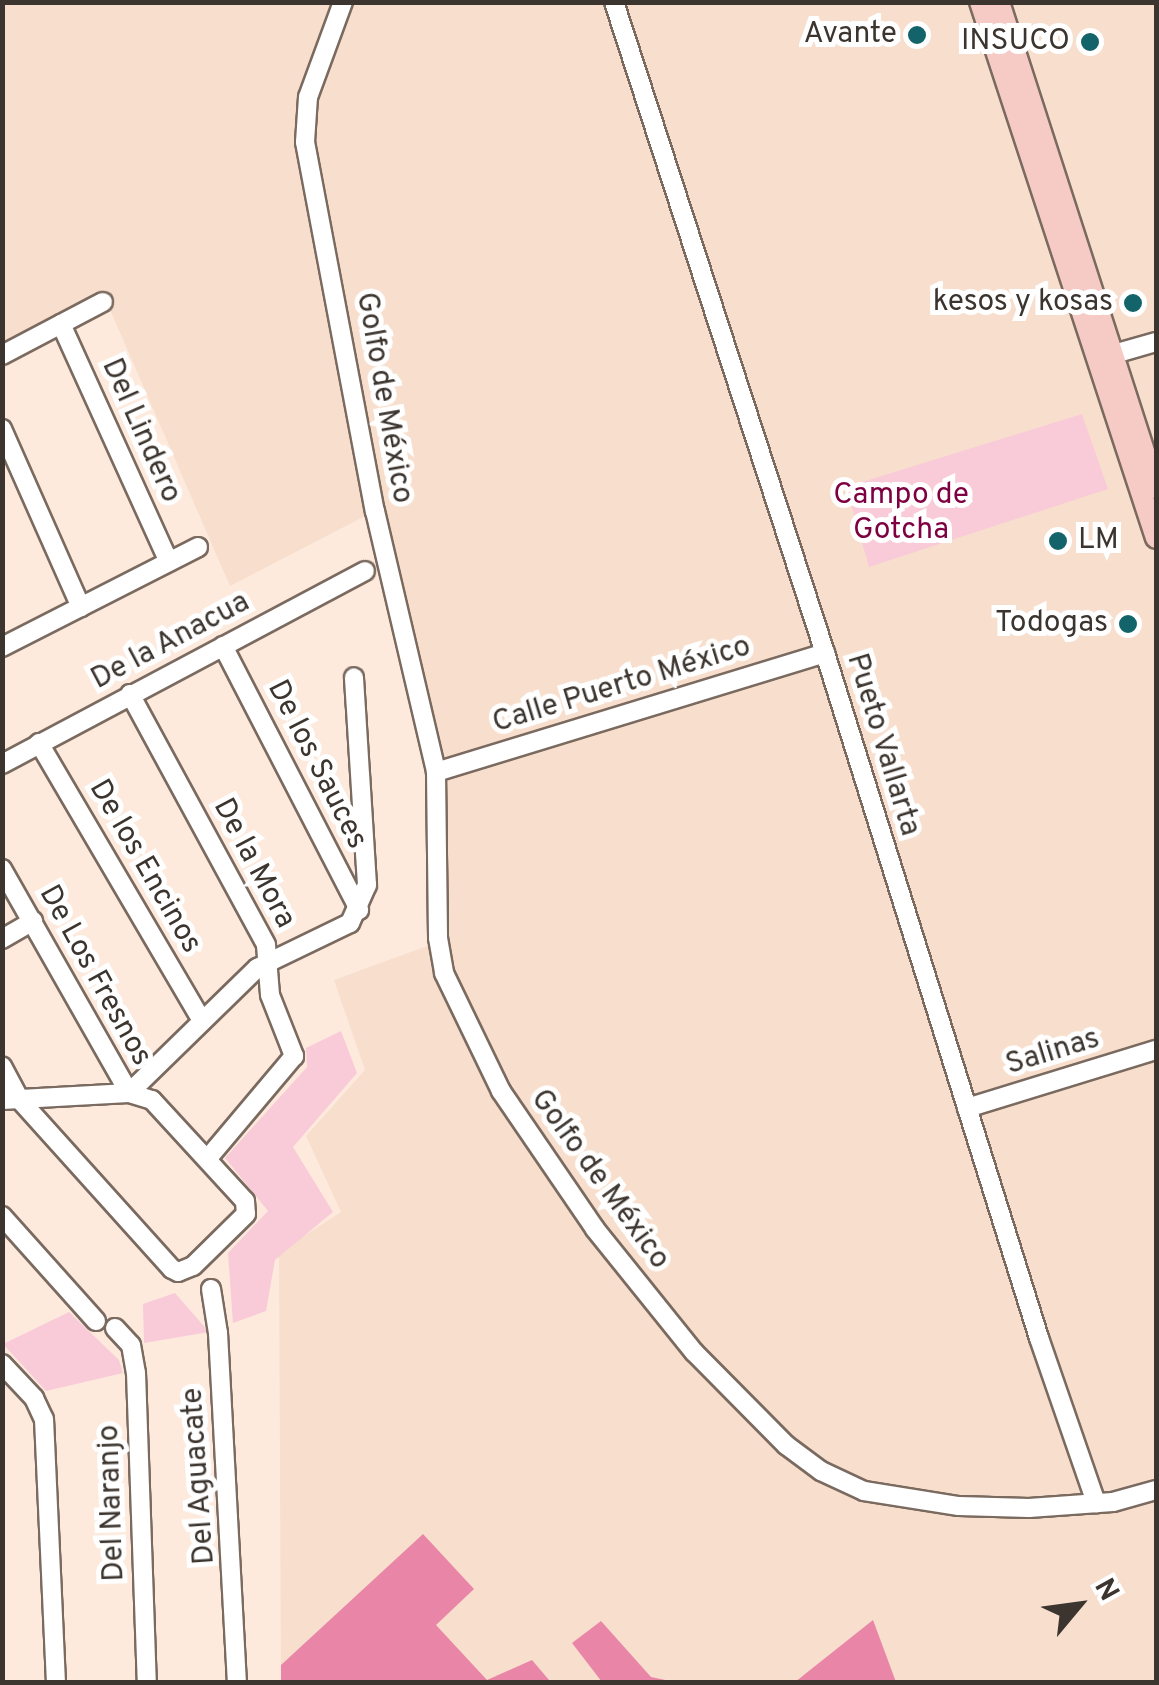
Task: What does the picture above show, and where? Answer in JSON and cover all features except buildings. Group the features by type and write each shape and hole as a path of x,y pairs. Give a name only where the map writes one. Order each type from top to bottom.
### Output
{"main road":[{"path":"980,2 1156,538"},
{"path":"999,2 1156,488"}],"street":[{"name":"Golfo de México","path":"343,2 308,97 305,142 376,511 436,772 438,938 457,1005 534,1145 694,1352 786,1444 821,1471 864,1491 960,1506 1029,1508 1096,1504 1156,1490"},
{"name":"Pueto Vallarta","path":"614,2 1096,1504"},
{"path":"2,355 103,302"},
{"name":"Del Lindero","path":"61,324 170,562"},
{"path":"1114,354 1156,342"},
{"path":"2,428 81,607"},
{"path":"2,647 198,547"},
{"name":"De la Anacua","path":"2,764 366,570"},
{"name":"De los Sauces","path":"223,646 360,910"},
{"name":"Calle Puerto México","path":"436,772 825,653"},
{"path":"2,1066 11,1100 129,1093 200,1019 270,960 338,932 360,910 368,885 354,677"},
{"name":"De la Mora","path":"130,694 266,945 270,995 294,1056 208,1158"},
{"name":"De los Encinos","path":"39,743 200,1019"},
{"name":"De Los Fresnos","path":"2,869 129,1093 152,1100 208,1158 248,1209 186,1270 172,1268 11,1100"},
{"path":"2,939 33,921"},
{"name":"Salinas","path":"966,1108 1156,1050"},
{"path":"2,1216 96,1320"},
{"name":"Del Aguacate","path":"212,1289 218,1333 237,1682"},
{"name":"Del Naranjo","path":"116,1328 131,1346 136,1374 147,1682"},
{"path":"2,1364 34,1398 44,1419 56,1682"}],"shaded area":[{"path":"3,3 1156,3 1156,1682 281,1682 279,1252 341,1212 306,1136 365,1070 334,980 449,938 444,796 373,512 230,586 105,298 3,350"},
{"path":"423,1534 474,1589 436,1625 487,1680 532,1660 549,1680 281,1682 281,1665"},
{"path":"873,1620 896,1682 795,1682"},
{"path":"601,1621 651,1677 675,1682 602,1682 572,1643"}],"green space":[{"name":"Campo de Gotcha","path":"1082,414 1108,489 869,567 846,487"},
{"path":"341,1031 357,1073 293,1147 333,1212 275,1260 266,1311 233,1323 228,1253 268,1211 225,1158 307,1067 306,1048"},
{"path":"175,1293 209,1332 144,1343 143,1304"},
{"path":"69,1312 119,1360 123,1373 46,1391 3,1344"}],"place":[{"name":"Avante","path":"917,35"},
{"name":"INSUCO","path":"1090,42"},
{"name":"kesos y kosas","path":"1133,303"},
{"name":"LM","path":"1058,541"},
{"name":"Todogas","path":"1128,624"}]}
